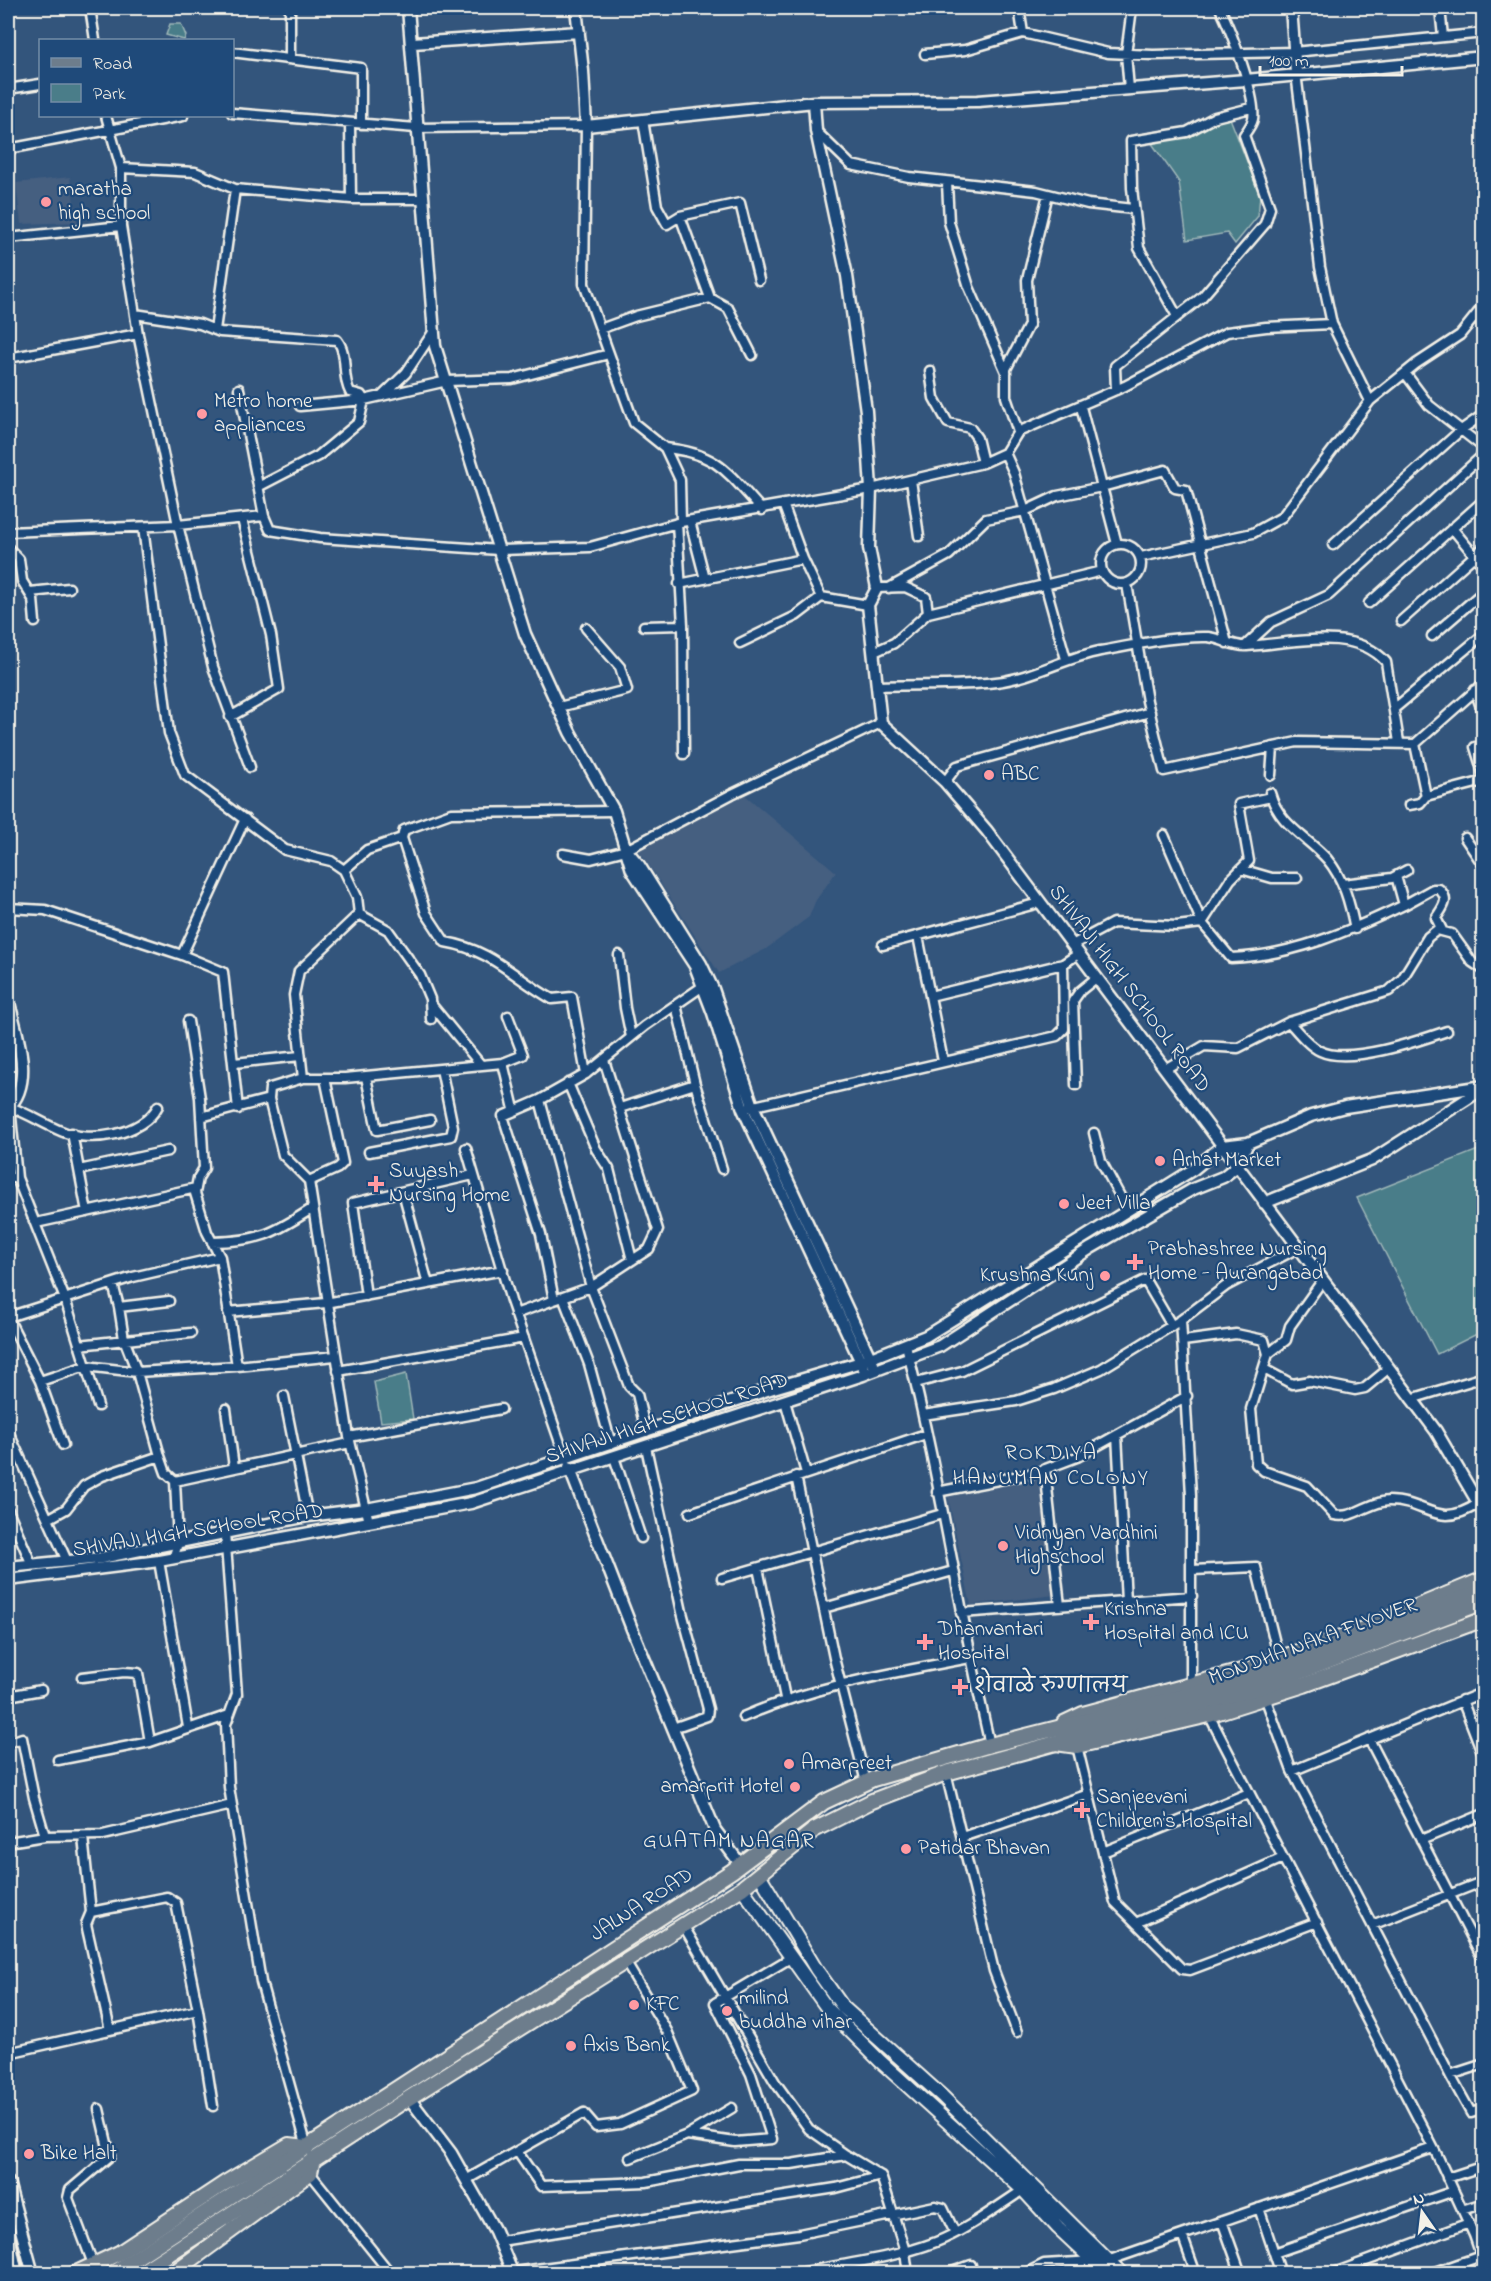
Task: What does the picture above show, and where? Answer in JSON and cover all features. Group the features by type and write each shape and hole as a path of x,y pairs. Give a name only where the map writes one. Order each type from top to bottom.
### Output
{"main road":[{"path":"1051,1736 1083,1714 1279,1659 1358,1631 1484,1579"},
{"name":"MONDHA NAKA FLYOVER","path":"1076,1735 1244,1681 1484,1590"},
{"name":"MONDHA NAKA FLYOVER","path":"1051,1736 1076,1735 1261,1687 1484,1602"},
{"path":"1051,1736 1076,1735 1209,1715 1484,1618"},
{"name":"JALNA ROAD","path":"310,2160 741,1865 824,1802 866,1782 990,1745 1051,1736"},
{"name":"JALNA ROAD","path":"310,2160 742,1888 814,1830 872,1801 1051,1736"},
{"path":"759,1874 816,1969 843,2007 942,2096 1122,2274"},
{"path":"742,1888 835,2016 880,2061 1023,2190 1058,2228 1107,2274"},
{"path":"74,2274 119,2253 225,2183 289,2145 310,2160"},
{"path":"111,2274 162,2249 310,2160"},
{"path":"172,2274 310,2160"},
{"path":"138,2274 162,2249"}],"street":[{"path":"90,8 95,39"},
{"path":"290,8 290,58"},
{"path":"408,8 413,43 416,128 435,346 525,634 570,732 614,812 632,870 695,966 748,1107 871,1372"},
{"path":"576,8 586,126 584,284 634,423 665,448 680,480 683,522 679,584 683,625 684,754"},
{"path":"1019,8 1023,33"},
{"path":"1129,89 1126,54 1132,8"},
{"path":"1116,390 1115,366 1202,297 1265,224 1270,208 1244,135 1253,119 1246,80 1220,8"},
{"path":"1291,8 1296,73 1320,267 1332,324 1370,401"},
{"path":"1440,8 1443,37"},
{"path":"413,43 579,32"},
{"path":"925,54 965,50 1023,33 1071,46 1126,54 1294,52 1484,33"},
{"path":"234,52 361,68 361,124"},
{"path":"234,113 416,128 586,126 814,102 978,101 1246,80 1296,73 1484,57"},
{"path":"8,89 39,84"},
{"path":"563,854 591,859 626,850 732,794 881,723 868,605 877,588 869,548 871,489 866,411 847,276 816,131 814,102"},
{"path":"1178,316 1138,248 1133,209 1131,141 1187,132 1215,117 1251,108"},
{"path":"106,117 121,168 121,226 138,334 178,525 213,667 250,767"},
{"path":"8,149 177,117"},
{"path":"643,120 657,206 667,224 680,216 740,203 759,280"},
{"path":"350,124 351,199"},
{"path":"816,131 850,165 947,183 1048,194 1088,204 1133,209"},
{"path":"121,168 195,172 235,189 351,199 423,199"},
{"path":"947,183 949,222 969,287 1006,372"},
{"path":"215,330 235,189"},
{"path":"1018,432 1006,397 1006,372 1015,347 1029,325 1028,280 1033,249 1042,225 1048,194"},
{"path":"680,216 710,298 728,308 752,355"},
{"path":"8,238 121,226"},
{"path":"600,329 636,316 710,298"},
{"path":"1141,557 1253,533 1282,517 1370,401 1405,373 1460,335 1484,305"},
{"path":"135,314 200,324 215,330 337,340 342,347 345,384 350,392 361,395 364,400 359,422 318,456 258,487"},
{"path":"239,389 264,516 270,530 320,538 499,550 590,547 683,522 762,510 783,504 871,489 983,463 1005,453 1018,432 1116,390 1227,332 1266,327 1332,324"},
{"path":"382,396 406,373 434,331"},
{"path":"8,358 138,334"},
{"path":"300,406 364,400 447,381 512,379 609,354"},
{"path":"930,371 934,398 948,423 970,428 976,438 983,463"},
{"path":"1405,373 1429,405 1484,448"},
{"path":"1081,406 1117,544"},
{"path":"1333,545 1461,430 1482,416"},
{"path":"665,448 691,450 718,462 762,510"},
{"path":"1005,453 1025,511 1066,659"},
{"path":"1244,646 1271,622 1329,595 1484,454"},
{"path":"889,588 949,555 986,519 1025,511 1057,496 1165,470 1175,488 1186,490 1227,643"},
{"path":"910,480 919,536"},
{"path":"1369,603 1484,500"},
{"path":"783,504 803,560 821,597"},
{"path":"8,532 178,525 264,516"},
{"path":"230,717 279,689 271,635 242,519"},
{"path":"683,522 705,579"},
{"path":"142,527 170,733 185,775 285,850 330,861 344,870 357,897 359,914"},
{"path":"1452,528 1484,567"},
{"path":"1117,544 1132,546 1141,557 1139,574 1126,584 1112,582 1102,571 1101,564 1105,551 1117,544"},
{"path":"1401,621 1484,547"},
{"path":"8,548 19,559 22,582 33,598 35,622"},
{"path":"679,584 803,560"},
{"path":"874,652 894,643 928,613 1102,571"},
{"path":"1126,584 1150,712 1164,771 1297,742 1415,744 1484,683"},
{"path":"877,588 905,587 926,597 928,613"},
{"path":"30,592 69,588"},
{"path":"1432,636 1484,591"},
{"path":"740,643 796,616 821,597 868,605"},
{"path":"644,626 683,625"},
{"path":"559,706 627,690 620,667 586,628"},
{"path":"1395,708 1484,634"},
{"path":"877,686 997,682 1037,672 1066,659 1178,636 1214,637 1227,643 1244,646 1296,640 1360,644 1378,652 1386,662 1400,742"},
{"path":"1475,690 1484,716"},
{"path":"945,782 957,766 1150,712"},
{"name":"SHIVAJI HIGH SCHOOL ROAD","path":"8,1567 101,1558 308,1516 366,1509 476,1488 566,1460 770,1389 866,1361 926,1336 1194,1169 1222,1146 987,831 945,782 881,723"},
{"path":"1415,744 1426,796"},
{"path":"1271,775 1273,747"},
{"path":"1409,805 1420,803 1426,796 1484,778 1475,747"},
{"path":"1202,923 1230,880 1249,861 1239,804 1270,795 1273,806 1291,830 1327,860 1343,884 1355,929"},
{"path":"586,1074 572,997 552,999 492,957 465,946 445,942 426,913 402,838 404,830 451,813 614,812"},
{"path":"182,955 245,819"},
{"path":"1164,835 1202,923 1231,958 1265,957 1355,929 1433,889 1439,889 1445,895 1445,908 1436,918 1442,930 1452,934 1472,962 1484,970"},
{"path":"344,870 367,849 402,838"},
{"path":"1465,838 1484,866"},
{"path":"626,850 639,865 701,964 713,989 748,1107"},
{"path":"1241,869 1272,878 1297,878"},
{"path":"1343,884 1396,876 1407,870"},
{"path":"1396,876 1404,905"},
{"path":"883,945 1039,903"},
{"path":"8,908 45,910 182,955 223,972 238,1109"},
{"path":"359,914 388,930 420,975 430,1004 431,1019"},
{"path":"303,1078 294,995 299,971 359,914"},
{"path":"930,996 1063,964 1075,950 1113,923 1177,926 1202,923"},
{"path":"1165,1069 1204,1046 1238,1048 1289,1022 1389,991 1402,979 1428,937 1442,930"},
{"path":"918,936 943,1061"},
{"path":"619,955 631,1037"},
{"path":"748,1107 1062,1033 1063,964"},
{"path":"1076,1085 1073,1001 1080,991 1096,978"},
{"path":"554,1300 541,1234 503,1116 514,1109 540,1100 586,1074 631,1037 702,986"},
{"path":"8,1001 23,1072 9,1108 12,1178 36,1223 65,1299 98,1406"},
{"path":"430,1004 481,1065"},
{"path":"676,1005 694,1084 722,1169"},
{"path":"369,1522 350,1440 335,1356 309,1181 283,1155 269,1099 270,1088 303,1078 366,1077 503,1063 523,1055 508,1016"},
{"path":"188,1021 201,1117 204,1168 195,1193 212,1242 220,1257 237,1366"},
{"path":"1289,1022 1320,1051 1334,1055 1400,1047 1447,1031"},
{"path":"234,1063 300,1056"},
{"path":"515,1314 591,1287 649,1249 658,1230 604,1060"},
{"path":"503,1063 514,1109"},
{"path":"369,1152 451,1136 453,1127 441,1069"},
{"path":"366,1077 377,1130 430,1120"},
{"path":"309,1181 338,1168 343,1163 325,1078"},
{"path":"568,1083 596,1149 609,1169 632,1260"},
{"path":"620,1108 694,1084"},
{"path":"1222,1146 1248,1143 1311,1116 1345,1107 1484,1087"},
{"path":"1264,1203 1372,1160 1484,1087"},
{"path":"201,1117 269,1099"},
{"path":"540,1100 591,1287 628,1386 637,1394 646,1432"},
{"path":"9,1108 36,1116 63,1132 100,1136 135,1129 153,1115 158,1106"},
{"path":"72,1133 87,1212"},
{"path":"1094,1133 1101,1161 1127,1209"},
{"path":"1237,1166 1248,1143"},
{"path":"1183,1341 1236,1334 1264,1340 1268,1354 1251,1409 1255,1459 1259,1468 1307,1486 1331,1512 1339,1516 1386,1501 1448,1516 1481,1508 1436,1431 1222,1146"},
{"path":"466,1148 515,1314 566,1460 715,1830 741,1865"},
{"path":"79,1170 168,1151"},
{"name":"SHIVAJI HIGH SCHOOL ROAD","path":"8,1580 173,1559 471,1503 785,1401 940,1346 1091,1248 1193,1189 1223,1176 1237,1166"},
{"path":"366,1296 352,1203 473,1176"},
{"path":"36,1223 196,1188"},
{"path":"403,1192 428,1284"},
{"path":"212,1242 249,1241 281,1229 313,1208"},
{"path":"923,1415 1016,1401 1054,1389 1101,1369 1173,1326 1226,1286 1298,1248"},
{"path":"63,1445 40,1381 8,1317 113,1284 220,1257"},
{"path":"228,1312 326,1303 503,1270"},
{"path":"916,1383 962,1371 1145,1280 1173,1326"},
{"path":"1268,1354 1286,1340 1290,1326 1322,1281"},
{"path":"113,1284 124,1339 137,1372 160,1456 166,1473 175,1481 178,1543 173,1559"},
{"path":"563,1297 589,1364 610,1444"},
{"path":"119,1307 169,1301"},
{"path":"1181,1320 1187,1396 1193,1570 1191,1685"},
{"path":"79,1345 191,1333"},
{"path":"338,1371 524,1338"},
{"path":"906,1345 923,1415 970,1658 990,1745"},
{"path":"40,1381 86,1366 137,1372 237,1366 335,1356"},
{"path":"1264,1370 1292,1384 1310,1382 1355,1390 1365,1388 1389,1369"},
{"path":"1411,1398 1484,1377"},
{"path":"284,1396 308,1516"},
{"path":"938,1491 1045,1469 1077,1457 1187,1396"},
{"path":"785,1401 806,1473"},
{"path":"226,1409 234,1467"},
{"path":"175,1481 350,1440 501,1409"},
{"path":"8,1431 67,1561"},
{"path":"690,1513 926,1434"},
{"path":"1117,1435 1126,1601"},
{"path":"646,1447 682,1612 708,1709 707,1716 673,1728"},
{"path":"48,1519 66,1509 84,1486 102,1476 160,1456"},
{"path":"614,1458 641,1538"},
{"path":"1045,1469 1060,1606"},
{"path":"796,1476 841,1683 866,1782"},
{"path":"8,1510 32,1565"},
{"path":"722,1578 942,1514"},
{"path":"225,1532 237,1694 226,1724 232,1805 261,1982 310,2160 391,2274"},
{"path":"159,1561 188,1727"},
{"path":"1193,1570 1256,1567 1279,1659"},
{"path":"758,1568 785,1698"},
{"path":"824,1608 953,1571"},
{"path":"961,1613 1192,1596"},
{"path":"743,1717 785,1698 841,1683 970,1658"},
{"path":"82,1677 124,1672 138,1673 150,1742"},
{"path":"8,1696 41,1690"},
{"path":"1292,1771 1484,1692"},
{"path":"1265,1697 1292,1771 1450,2075 1471,2113 1484,2109"},
{"path":"1462,1700 1484,1757"},
{"path":"58,1760 150,1742 188,1727 229,1715"},
{"path":"1209,1715 1433,2148 1462,2210 1480,2239 1482,2260 1463,2262 1432,2273"},
{"path":"1076,1735 1115,1902 1182,1969 1190,1970 1317,1922"},
{"path":"8,1743 22,1738 34,1798 45,1836"},
{"path":"1368,1739 1484,1961"},
{"path":"946,1773 994,1971 1017,2031"},
{"path":"1103,1852 1249,1793"},
{"path":"962,1837 1089,1794"},
{"path":"8,1842 45,1836 83,1837 232,1805"},
{"path":"1421,1840 1484,1814"},
{"path":"83,1837 91,1912 86,1924 110,2030"},
{"path":"1136,1923 1283,1858"},
{"path":"1372,1925 1484,1881"},
{"path":"91,1912 167,1897 176,1903 198,2010 213,2106"},
{"path":"683,1925 775,2082 809,2129 846,2156 881,2176 894,2214 908,2274"},
{"path":"687,2135 735,2142 772,2139 751,2074 715,2003 792,1957"},
{"path":"466,2180 584,2113 596,2127 620,2124 692,2091 667,2031 626,1963"},
{"path":"8,2053 198,2010"},
{"path":"1450,2075 1484,2064"},
{"path":"409,2098 451,2153 500,2241 513,2273 800,2234 939,2206 943,2208 955,2233"},
{"path":"93,2264 68,2198 70,2190 110,2156 99,2109"},
{"path":"630,2158 687,2135 732,2109"},
{"path":"1110,2260 1433,2148"},
{"path":"517,2151 541,2186 646,2182 739,2164 790,2164 846,2156"},
{"path":"1447,2178 1484,2166"},
{"path":"500,2241 836,2188 881,2176"},
{"path":"8,2182 33,2274"},
{"path":"795,2274 904,2251 955,2233 1023,2190"},
{"path":"1274,2253 1454,2191"},
{"path":"1462,2210 1484,2203"},
{"path":"1259,2208 1281,2274"},
{"path":"1222,2221 1241,2274"},
{"path":"1331,2274 1469,2223"},
{"path":"8,2231 17,2274"},
{"path":"1182,2235 1196,2274"},
{"path":"1024,2274 1044,2264 1094,2261"},
{"path":"1463,2262 1466,2274"},
{"path":"946,2274 971,2265"}],"shaded area":[{"name":"maratha high school","path":"70,177 77,222 21,224 16,183"},
{"path":"745,795 836,872 816,900 809,917 766,949 719,973 639,850"},
{"name":"Vidnyan Vardhini Highschool","path":"1039,1479 1055,1595 971,1605 948,1497"}],"green space":[{"path":"170,24 181,24 186,36 184,39 180,39 166,35"},
{"path":"1228,113 1260,195 1258,216 1235,244 1227,233 1187,240 1179,182 1151,142"},
{"path":"1483,1148 1483,1331 1437,1354 1357,1198"},
{"path":"406,1374 413,1419 381,1422 374,1382"}],"place":[{"name":"maratha high school","path":"46,202"},
{"name":"Metro home appliances","path":"202,414"},
{"name":"ABC","path":"989,775"},
{"name":"Arhat Market","path":"1160,1161"},
{"name":"Suyash Nursing Home","path":"376,1184"},
{"name":"Jeet Villa","path":"1064,1204"},
{"name":"Prabhashree Nursing Home - Aurangabad","path":"1135,1262"},
{"name":"Krushna Kunj","path":"1105,1276"},
{"name":"Vidnyan Vardhini Highschool","path":"1003,1546"},
{"name":"Krishna Hospital and ICU","path":"1091,1622"},
{"name":"Dhanvantari Hospital","path":"925,1642"},
{"name":"शेवाळे रुग्णालय","path":"960,1687"},
{"name":"Amarpreet","path":"789,1764"},
{"name":"amarprit Hotel","path":"795,1787"},
{"name":"Sanjeevani Children's Hospital","path":"1082,1810"},
{"name":"Patidar Bhavan","path":"906,1849"},
{"name":"KFC","path":"634,2005"},
{"name":"milind buddha vihar","path":"727,2011"},
{"name":"Axis Bank","path":"571,2046"},
{"name":"Bike Halt","path":"29,2154"}],"district":[{"name":"ROKDIYA HANUMAN COLONY","path":"1051,1466"},
{"name":"GUATAM NAGAR","path":"729,1842"}]}
